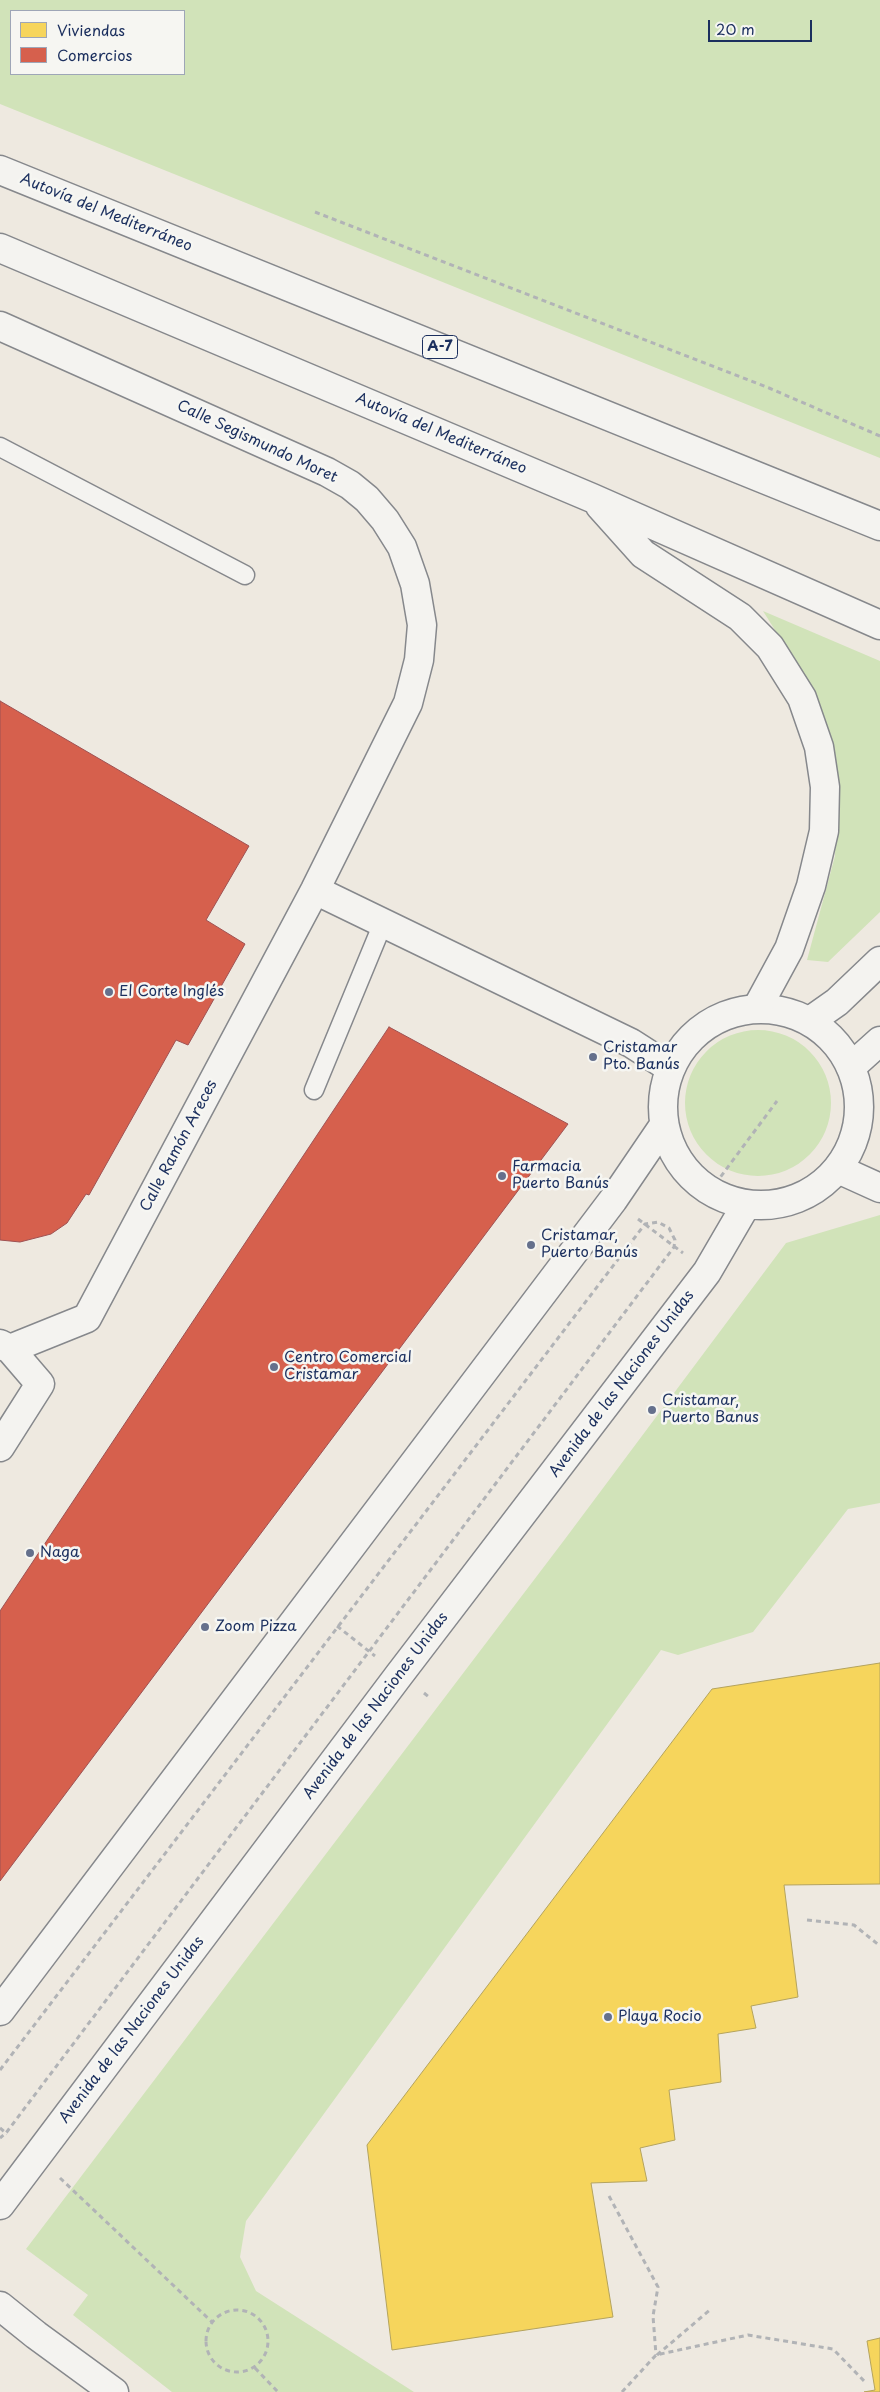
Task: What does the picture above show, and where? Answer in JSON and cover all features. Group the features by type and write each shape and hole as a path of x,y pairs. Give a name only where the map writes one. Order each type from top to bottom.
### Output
{"main road":[{"name":"Autovía del Mediterráneo","path":"0,170 880,526"},
{"name":"Autovía del Mediterráneo","path":"0,248 592,498 880,625"},
{"name":"Calle Segismundo Moret","path":"0,326 327,472 350,485 367,499 385,520 402,547 415,584 422,625 419,660 408,703 315,890"},
{"path":"592,498 643,554 740,617 770,647 802,698 819,747 824,787 824,831 811,886 789,949 757,1008"},
{"path":"315,890 630,1043 670,1068"},
{"name":"Calle Ramón Areces","path":"5,1346 87,1318 315,890"},
{"path":"810,1021 837,1002 880,961"},
{"path":"757,1008 785,1011 810,1021 834,1041 851,1067 859,1104 853,1142 838,1169 819,1187 797,1199 772,1205 746,1205 727,1200 710,1191 689,1174 673,1152 664,1125 663,1096 670,1068 691,1037 721,1016 757,1008"},
{"path":"851,1067 880,1041"},
{"path":"0,2011 306,1603 613,1200 664,1125"},
{"path":"838,1169 880,1188"},
{"name":"Avenida de las Naciones Unidas","path":"0,2205 399,1675 707,1272 746,1205"},
{"path":"0,1447 40,1384 5,1346"},
{"path":"0,2306 36,2336 114,2392"}],"lane":[{"path":"0,447 245,575"},
{"path":"314,1090 383,923"}],"path":[{"path":"315,212 769,388 880,436"},
{"path":"710,1191 777,1101"},
{"path":"613,1200 707,1272"},
{"path":"0,2070 645,1224 658,1222 669,1228 675,1240 674,1247 370,1652 6,2133 0,2138"},
{"path":"306,1603 430,1698"},
{"path":"807,1920 854,1925 880,1946"},
{"path":"0,2128 36,2157 212,2322"},
{"path":"609,2196 658,2287 653,2316 656,2356"},
{"path":"232,2310 248,2311 258,2317 268,2336 269,2346 263,2360 255,2368 242,2373 231,2372 222,2369 208,2353 206,2336 212,2322 221,2314 232,2310"},
{"path":"622,2392 656,2356 711,2310"},
{"path":"656,2356 748,2335 833,2349 865,2382"},
{"path":"255,2368 278,2392"}],"green space":[{"path":"0,0 880,0 880,458 0,104"},
{"path":"763,611 880,661 880,912 828,962 807,960 835,856 836,782 814,692"},
{"path":"758,1030 786,1036 810,1051 825,1075 831,1103 825,1131 810,1155 786,1170 758,1176 730,1170 706,1155 691,1131 685,1103 691,1075 706,1051 730,1036"},
{"path":"880,1215 880,1503 848,1509 753,1632 678,1655 661,1650 246,2221 240,2257 256,2291 414,2392 172,2392 73,2315 88,2295 26,2249 565,1539 786,1243"}],"building: Viviendas":[{"name":"Playa Rocio","path":"880,1663 880,1884 784,1885 798,1997 751,2006 756,2028 718,2034 721,2082 669,2090 675,2140 640,2148 647,2181 591,2183 613,2317 392,2350 367,2145 712,1689"},
{"path":"880,2338 880,2392 864,2392 875,2390 867,2341"}],"building: Comercios":[{"name":"El Corte Inglés","path":"0,701 249,846 206,920 245,944 188,1045 176,1040 89,1195 86,1194 67,1223 51,1234 20,1242 0,1240"},
{"name":"Centro Comercial Cristamar","path":"389,1027 568,1124 0,1881 0,1611"}],"place":[{"name":"El Corte Inglés","path":"109,992"},
{"name":"Cristamar Pto. Banús","path":"593,1057"},
{"name":"Farmacia Puerto Banús","path":"502,1176"},
{"name":"Cristamar, Puerto Banús","path":"531,1245"},
{"name":"Centro Comercial Cristamar","path":"274,1367"},
{"name":"Cristamar, Puerto Banus","path":"652,1410"},
{"name":"Naga","path":"30,1553"},
{"name":"Zoom Pizza","path":"205,1627"},
{"name":"Playa Rocio","path":"608,2017"}]}
